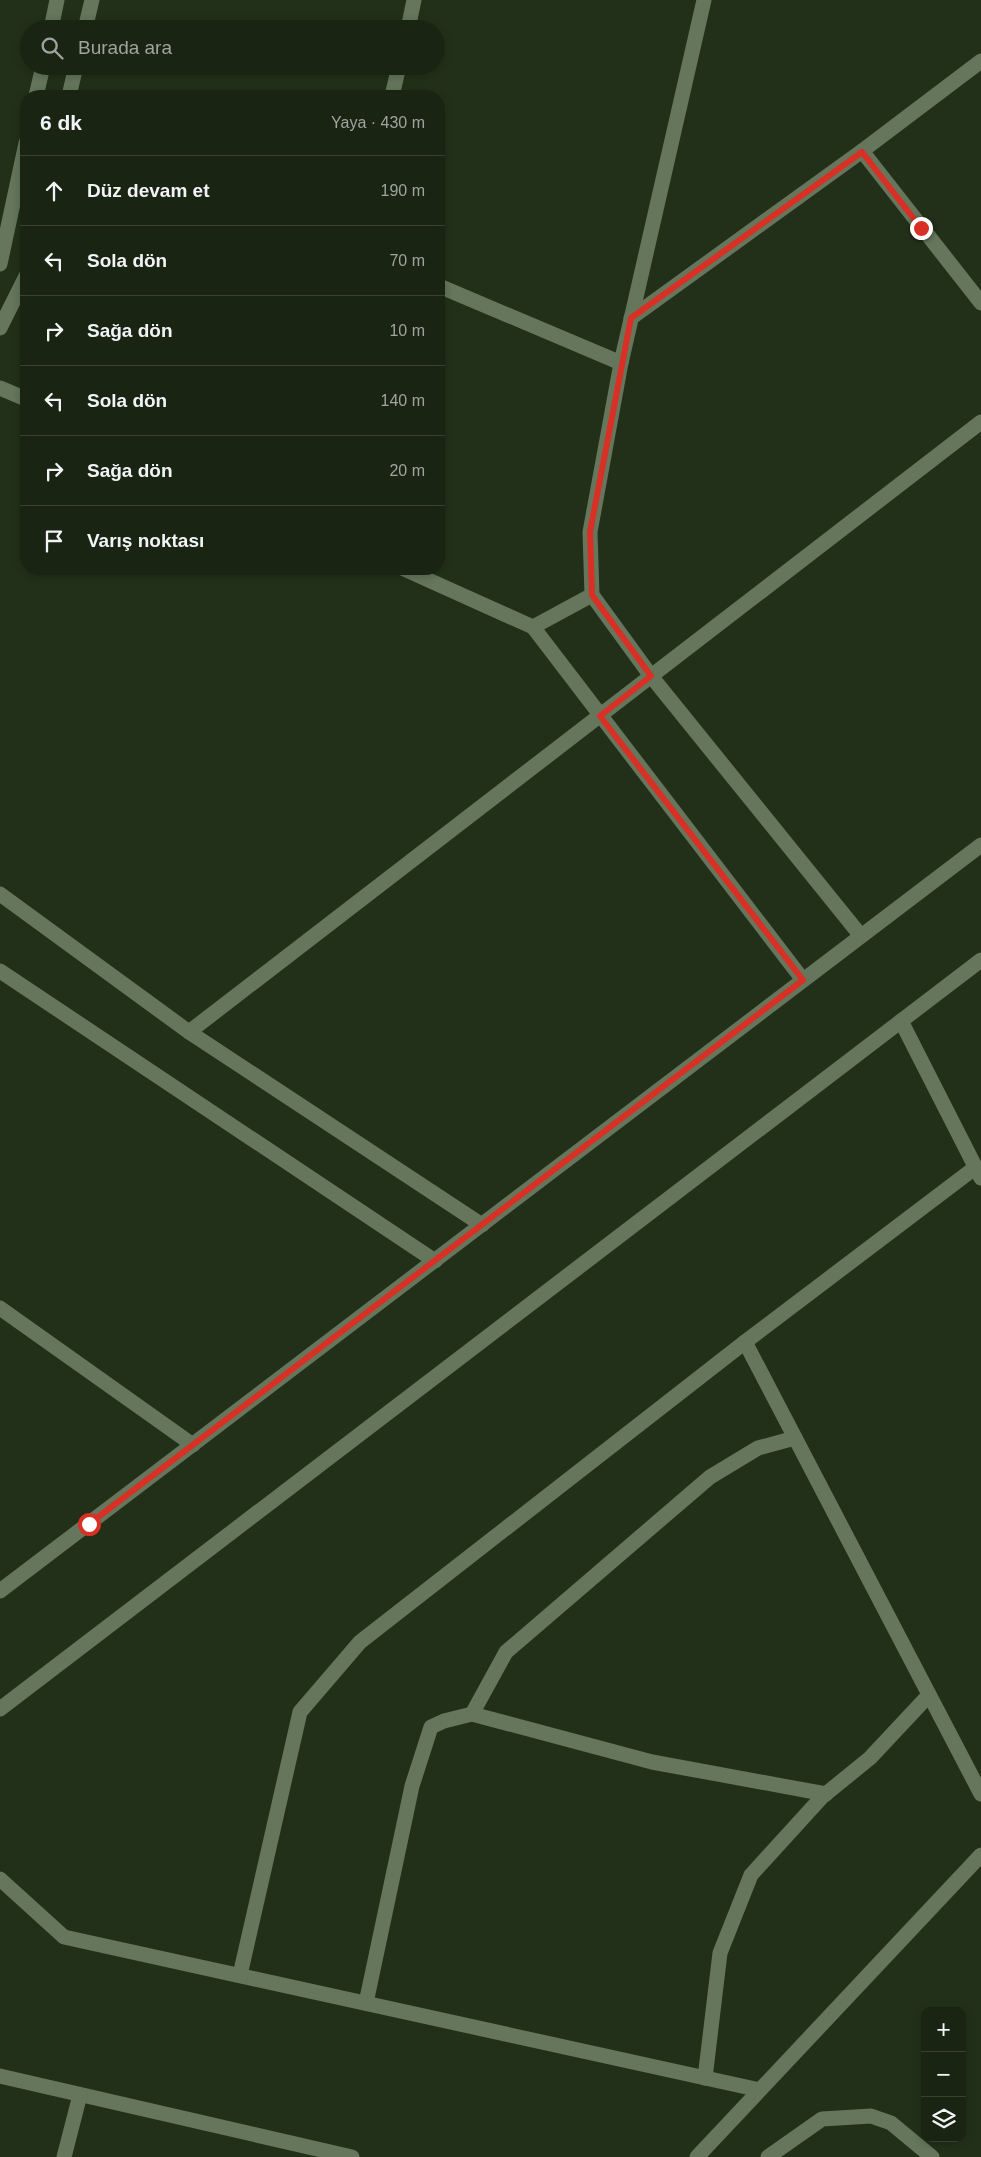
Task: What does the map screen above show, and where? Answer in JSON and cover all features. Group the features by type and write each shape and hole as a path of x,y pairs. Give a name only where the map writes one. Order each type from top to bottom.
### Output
{"street":[{"path":"53,20 57,0"},
{"path":"87,20 92,0"},
{"path":"410,20 414,0"},
{"path":"704,0 621,363 590,532 592,595 651,676 861,936"},
{"path":"631,318 862,152 981,61"},
{"path":"37,90 41,75"},
{"path":"70,90 74,75"},
{"path":"393,90 397,75"},
{"path":"862,152 981,304"},
{"path":"0,264 20,172"},
{"path":"0,328 20,288"},
{"path":"445,289 621,363"},
{"path":"0,388 20,396"},
{"path":"189,1032 981,422"},
{"path":"417,575 533,627 803,980"},
{"path":"533,627 592,595"},
{"path":"0,1591 981,845"},
{"path":"0,894 189,1032 482,1224"},
{"path":"0,1709 981,960"},
{"path":"0,971 435,1260"},
{"path":"240,1975 300,1712 360,1642 744,1342 978,1172 900,1022"},
{"path":"0,1308 193,1445"},
{"path":"744,1342 981,1794"},
{"path":"472,1714 506,1652 710,1478 758,1448 795,1438"},
{"path":"705,2078 720,1953 751,1875 826,1794 870,1758 929,1695"},
{"path":"366,2003 412,1786 431,1728 444,1721 472,1714 652,1762 826,1794"},
{"path":"697,2157 981,1855"},
{"path":"0,1879 64,1937 760,2090"},
{"path":"0,2076 309,2152 352,2157"},
{"path":"64,2157 80,2095"},
{"path":"768,2157 822,2118 861,2116 871,2116 891,2123 932,2157"}],"route":[{"path":"89,1524 803,980 600,716 651,676 592,595 590,532 631,318 862,152 921,228"}]}
